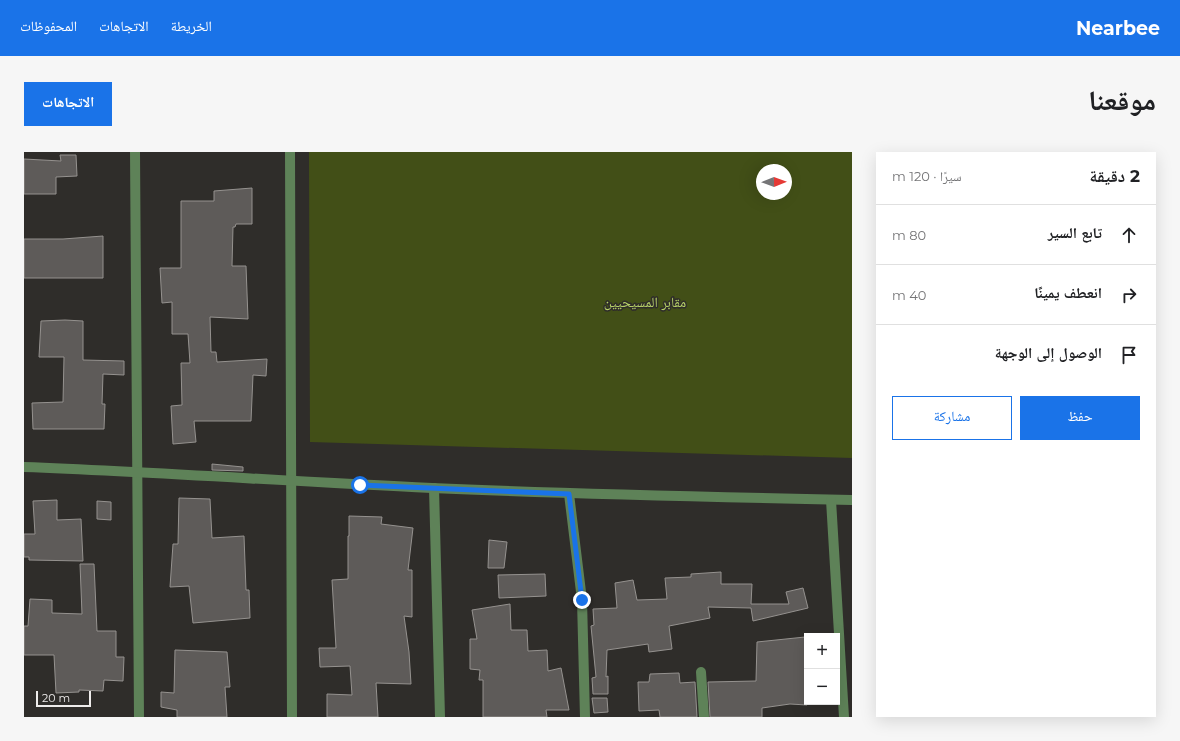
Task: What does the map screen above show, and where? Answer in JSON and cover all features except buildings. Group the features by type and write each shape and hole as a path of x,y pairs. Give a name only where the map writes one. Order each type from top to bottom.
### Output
{"street":[{"path":"135,152 139,717"},
{"path":"290,152 292,717"},
{"path":"24,467 138,471 434,488 569,494 852,500"},
{"path":"434,488 440,717"},
{"path":"569,494 582,600 585,717"},
{"path":"831,500 844,717"},
{"path":"702,672 704,717"}],"green space":[{"name":"مقابر المسيحيين","path":"309,152 852,152 852,458 310,442"}],"route":[{"path":"360,485 569,494 582,600"}]}
